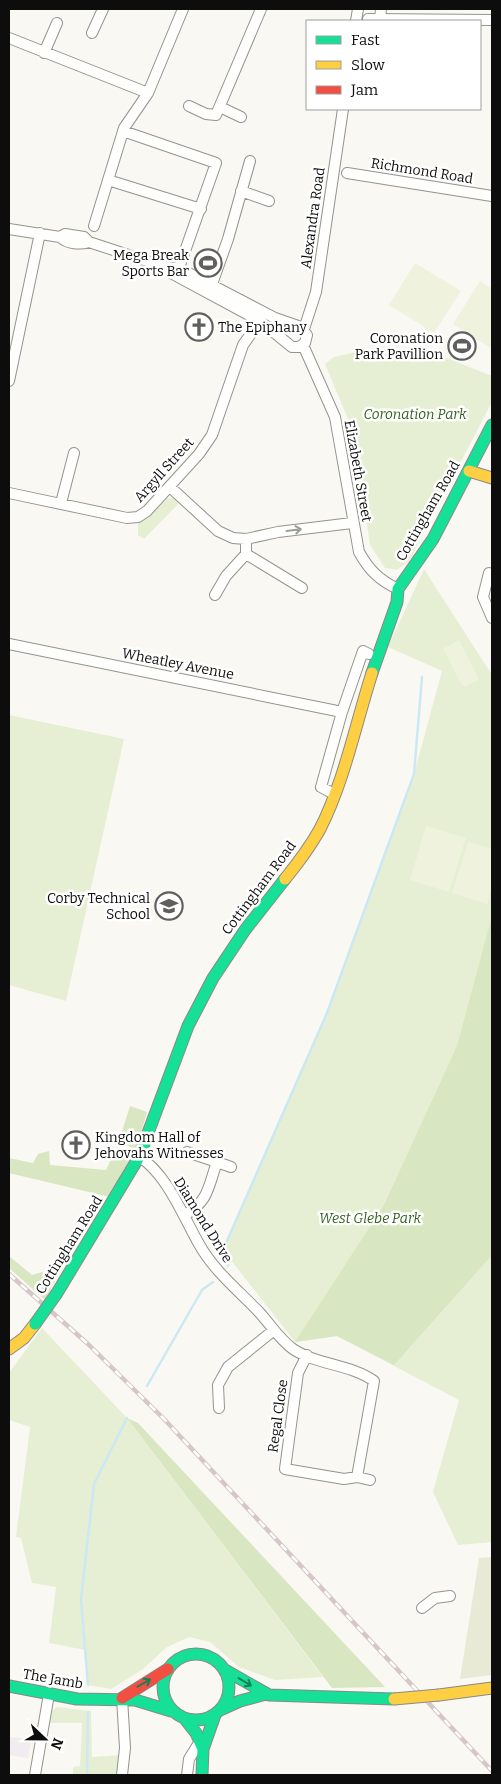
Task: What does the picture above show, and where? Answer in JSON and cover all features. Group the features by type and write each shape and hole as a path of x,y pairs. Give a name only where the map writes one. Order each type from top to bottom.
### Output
{"street":[{"path":"92,33 103,9"},
{"path":"94,226 123,132 148,93 183,9"},
{"path":"189,106 206,114 216,115 261,9"},
{"path":"368,19 381,14 492,20"},
{"path":"44,53 57,23"},
{"path":"9,38 148,93"},
{"path":"220,107 241,117"},
{"name":"Alexandra Road","path":"300,328 316,292 342,110"},
{"path":"123,132 216,163 179,268"},
{"path":"212,284 228,239 250,161"},
{"name":"Richmond Road","path":"347,173 492,196"},
{"path":"108,180 201,209"},
{"path":"240,191 269,201"},
{"path":"9,229 60,237 66,234 84,237 89,242 166,267 179,268 275,318 300,328 307,337 303,345 292,347 260,320 172,274 166,267"},
{"path":"9,381 40,233"},
{"name":"Argyll Street","path":"9,493 116,516 138,517 147,511 199,454 212,436 243,345 260,320"},
{"path":"287,342 287,332 291,328 300,328"},
{"name":"Elizabeth Street","path":"303,345 335,417 341,440 352,524 359,552 367,566 385,583 398,589"},
{"name":"Cottingham Road","path":"9,1349 24,1338 35,1324 96,1232 139,1157 188,1026 200,1002 240,937 305,854 320,828 334,794 379,652 398,602 398,589 432,539 492,425"},
{"path":"61,503 74,453"},
{"path":"469,471 492,478"},
{"path":"170,487 218,531 233,538 246,539 278,532 352,524"},
{"path":"215,595 223,575 246,554 246,539"},
{"path":"246,554 302,588"},
{"path":"489,573 484,597 492,618"},
{"name":"Wheatley Avenue","path":"9,644 342,712"},
{"path":"334,794 321,787 342,712 363,651 369,654"},
{"path":"187,1152 231,1167"},
{"name":"Diamond Drive","path":"139,1157 158,1176 185,1215 198,1243 211,1263 274,1330 293,1348 307,1355"},
{"path":"185,1215 199,1207 206,1196 216,1162"},
{"path":"219,1408 218,1385 228,1367 274,1330"},
{"path":"307,1355 364,1374 374,1381 357,1477"},
{"name":"Regal Close","path":"307,1355 298,1373 285,1469 370,1480"},
{"path":"422,1608 435,1598 450,1596"},
{"path":"202,1775 201,1746 196,1733 185,1719 173,1712 166,1703 162,1692 163,1680 168,1669 175,1661 185,1656 196,1654 208,1656 225,1670 266,1694"},
{"name":"The Jamb","path":"122,1698 168,1669"},
{"path":"188,1775 189,1759 201,1746 217,1713 228,1698 229,1684 225,1670"},
{"name":"The Jamb","path":"9,1686 80,1700 122,1698 154,1702 173,1712"},
{"path":"185,1719 205,1720 240,1701 266,1694 394,1699 492,1688"},
{"path":"35,1775 50,1694"},
{"path":"122,1698 124,1748 122,1775"}],"shaded area":[{"path":"9,1737 32,1739 28,1758 9,1755"}],"green space":[{"path":"415,263 461,291 434,333 389,305"},
{"path":"480,281 492,289 492,349 453,324"},
{"name":"Coronation Park","path":"378,347 434,353 492,376 492,402 409,561 397,570 385,568 370,545 353,431 325,364 334,357"},
{"path":"167,498 174,498 179,503 144,539 138,535 138,523 149,517"},
{"name":"West Glebe Park","path":"424,569 492,675 492,1542 458,1545 433,1492 459,1400 337,1336 295,1342 223,1250 327,1013 414,774 442,671 388,647"},
{"path":"459,640 478,677 478,680 464,687 443,649"},
{"path":"9,715 124,739 66,1001 9,985"},
{"path":"426,826 466,838 449,892 410,880"},
{"path":"468,842 492,849 492,887 487,904 452,893"},
{"path":"492,916 492,1255 394,1365 337,1336 295,1342 384,1205 457,1046"},
{"path":"130,1106 147,1112 136,1150 119,1141"},
{"path":"49,1151 50,1165 106,1170 115,1151 132,1158 110,1197 9,1173 9,1158 33,1163 38,1154"},
{"path":"9,1256 32,1275 42,1272 55,1281 45,1300 9,1268"},
{"path":"42,1328 127,1418 323,1677 275,1680 239,1667 210,1642 189,1637 167,1647 143,1669 111,1689 88,1685 85,1650 49,1643 56,1587 32,1583 21,1538 16,1537 30,1427 9,1420 9,1373"},
{"path":"127,1418 138,1423 385,1687 332,1688"},
{"path":"492,1557 492,1675 460,1679 479,1558"},
{"path":"57,1707 91,1711 92,1757 122,1755 119,1775 73,1775 73,1767 80,1766 82,1723 50,1723 52,1711"}],"waterway":[{"path":"228,1266 223,1250 327,1013 414,774 422,677"},
{"path":"147,1386 202,1290 213,1282"},
{"path":"88,1685 81,1599 94,1484 127,1418"},
{"path":"87,1775 88,1712"}],"railway":[{"path":"9,1274 88,1344 164,1419 492,1771"}],"traffic: fast":[{"path":"372,673 397,602 398,589 433,539 492,425"},
{"path":"57,1293 139,1157 188,1026 213,978 245,930 285,879"},
{"path":"35,1324 57,1293"},
{"path":"190,1654 202,1654 220,1663 227,1674 229,1687 227,1700 220,1711 209,1718 190,1720 177,1715 168,1706 163,1693 163,1681 168,1668 177,1659 190,1654"},
{"path":"225,1670 269,1695 394,1699"},
{"path":"9,1686 77,1699 135,1700 171,1711"},
{"path":"220,1710 240,1701 266,1694"},
{"path":"202,1775 203,1749 215,1715"},
{"path":"185,1719 196,1733 203,1749"}],"traffic: slow":[{"path":"469,471 492,478"},
{"path":"285,879 312,842 328,811 343,772 372,673"},
{"path":"9,1349 24,1338 35,1324"},
{"path":"439,1695 492,1688"},
{"path":"394,1699 439,1695"}],"traffic: jam":[{"path":"122,1698 168,1669"}],"place":[{"name":"Mega Break Sports Bar","path":"208,263"},
{"name":"The Epiphany","path":"199,327"},
{"name":"Coronation Park Pavillion","path":"462,346"},
{"name":"Corby Technical School","path":"169,906"},
{"name":"Kingdom Hall of Jehovahs Witnesses","path":"76,1145"}]}
